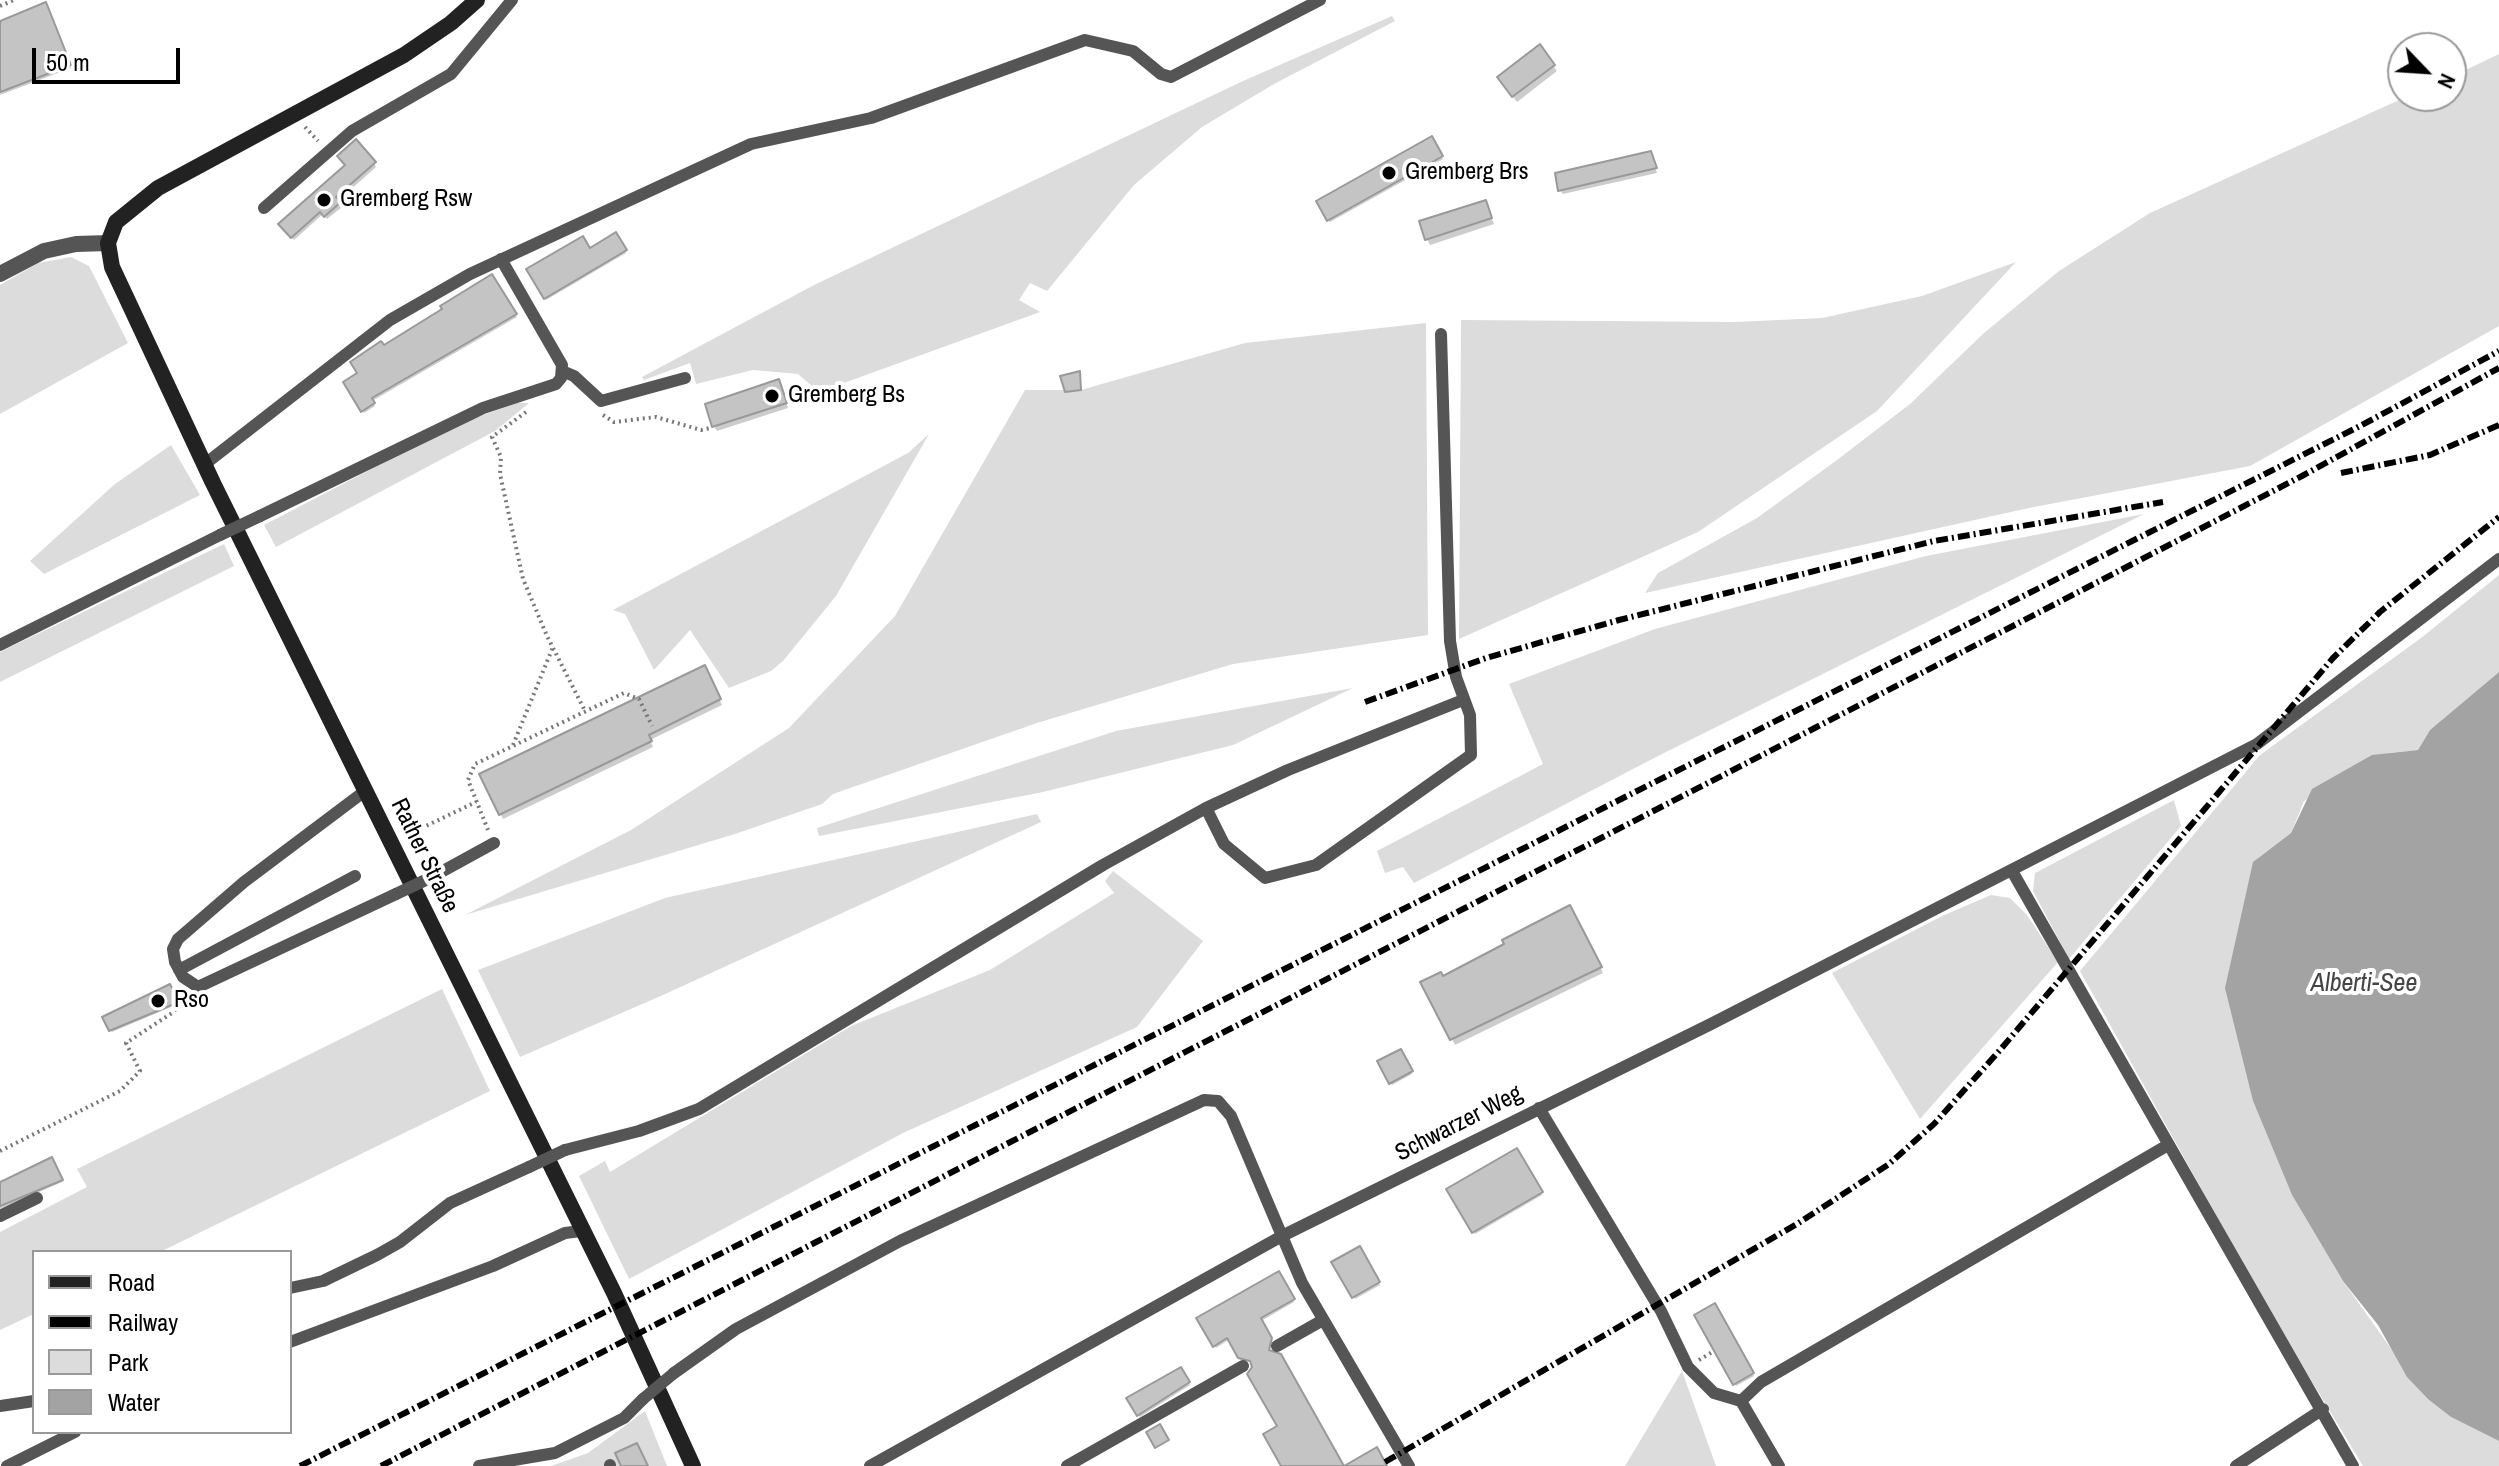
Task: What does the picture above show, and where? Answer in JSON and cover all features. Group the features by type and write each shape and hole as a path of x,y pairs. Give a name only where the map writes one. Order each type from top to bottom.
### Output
{"street":[{"path":"0,274 44,251 76,244 108,243 116,222 158,188 404,55 451,23 477,0"},
{"name":"Rather Straße","path":"108,243 112,267 205,464 643,1352 693,1466"}],"lane":[{"path":"264,208 352,131 451,74 512,0"},
{"path":"205,464 390,320 501,259 751,144 871,118 1085,40 1133,51 1161,74 1171,77 1320,0"},
{"path":"0,645 449,423 511,397 556,384 562,371 552,346 501,259"},
{"path":"1206,808 1224,844 1265,878 1316,865 1471,755 1470,715 1463,700 1450,641 1441,334"},
{"path":"562,371 569,372 601,401 685,378"},
{"name":"Schwarzer Weg","path":"870,1466 1282,1236 2012,871 2257,744 2499,559"},
{"path":"292,1288 323,1281 377,1255 400,1242 450,1203 565,1150 639,1131 699,1109 1103,865 1206,808 1288,770 1463,700"},
{"path":"365,791 244,882 178,939 173,949 179,970 198,987 432,877 494,843"},
{"path":"2012,871 2353,1466"},
{"path":"179,970 355,876"},
{"path":"479,1466 555,1453 624,1418 674,1373 736,1329 900,1241 1204,1100 1218,1101 1231,1116 1287,1254 1409,1466"},
{"path":"1539,1108 1661,1311 1688,1367 1714,1393 1741,1401 1779,1466"},
{"path":"1741,1401 1761,1382 2168,1145"},
{"path":"0,1216 37,1198"},
{"path":"292,1341 493,1266 565,1233 581,1231"},
{"path":"1277,1346 1323,1320"},
{"path":"1067,1466 1243,1366"},
{"path":"0,1406 32,1401"},
{"path":"2236,1466 2323,1409"},
{"path":"7,1466 71,1434"}],"path":[{"path":"0,6 14,0"},
{"path":"304,126 318,141"},
{"path":"601,401 602,414 611,422 656,417 701,430 710,428"},
{"path":"534,404 492,437 501,457 500,474 523,579 585,711"},
{"path":"512,746 553,647"},
{"path":"494,843 468,780 475,764 630,693 639,699 652,726"},
{"path":"414,832 476,802"},
{"path":"0,1151 120,1091 140,1071 126,1043 172,1013 198,987"}],"green space":[{"path":"1392,16 1395,21 1274,84 1202,127 1134,185 1047,291 1030,283 1019,300 1040,312 819,392 798,374 753,370 696,384 690,363 644,380 642,377 816,284 1243,81"},
{"path":"2499,54 2499,326 2250,466 2029,508 1645,593 1658,573 1757,518 1837,460 1910,404 1984,333 2059,271 2150,213 2387,106 2387,112 2467,112 2467,69"},
{"path":"71,257 89,266 128,343 0,414 0,285 38,263"},
{"path":"2016,262 1877,411 1698,532 1459,639 1461,320 1735,322 1822,318 1922,296"},
{"path":"1426,323 1428,635 1233,664 1037,723 833,794 822,804 735,834 465,915 631,830 789,728 895,616 1025,390 1081,390 1245,343"},
{"path":"517,403 529,403 495,431 276,547 264,525 458,424"},
{"path":"929,434 836,596 783,661 771,671 729,688 690,630 654,670 625,614 613,610 908,453"},
{"path":"171,445 200,495 44,574 30,561 115,484"},
{"path":"2144,514 1658,756 1414,883 1403,867 1385,873 1377,851 1543,764 1509,684 1655,629 1926,556"},
{"path":"224,544 234,566 0,682 0,652"},
{"path":"2499,575 2499,672 2430,730 2418,750 2389,753 2304,801 2291,833 2258,858 2245,1059 2253,1101 2292,1195 2343,1281 2392,1350 2451,1417 2499,1441 2499,1466 2363,1466 2270,1312 2080,971 2260,755 2421,638"},
{"path":"1353,688 1233,745 1043,792 819,836 817,828 1116,731"},
{"path":"2174,800 2181,826 2069,959 2033,891 2035,873"},
{"path":"1037,814 1041,822 520,1057 478,970 665,898"},
{"path":"1113,871 1203,941 1137,1027 903,1133 629,1279 579,1176 605,1161 610,1172 851,1026 990,970 1114,893 1105,881"},
{"path":"1991,895 2010,898 2027,915 2058,962 1920,1119 1832,973 1942,916"},
{"path":"442,989 490,1091 164,1250 32,1250 32,1315 0,1330 0,1232 87,1187 77,1169"},
{"path":"1682,1371 1716,1466 1625,1466"},
{"path":"645,1411 667,1466 551,1466 588,1453"}],"water":[{"name":"Alberti-See","path":"2499,672 2499,1441 2451,1417 2428,1399 2407,1377 2378,1325 2343,1281 2292,1195 2253,1101 2225,988 2253,862 2291,833 2312,789 2372,755 2418,750 2430,730"}],"building":[{"path":"46,2 71,65 0,92 0,21"},
{"path":"1540,44 1555,65 1512,97 1497,77"},
{"path":"1432,136 1443,156 1327,221 1316,201"},
{"path":"356,139 376,162 336,197 341,202 324,217 320,212 291,238 278,224 345,165 337,156"},
{"path":"1651,151 1657,168 1558,191 1555,173"},
{"path":"1486,200 1492,218 1425,240 1419,221"},
{"path":"616,232 627,250 544,299 526,269 583,236 590,248"},
{"path":"492,274 517,314 372,398 375,403 361,412 343,382 357,373 350,362 381,341 384,345"},
{"path":"1080,371 1081,390 1065,392 1060,376"},
{"path":"779,379 787,403 712,427 705,404"},
{"path":"705,665 721,699 649,735 652,741 499,815 479,774"},
{"path":"1570,905 1602,967 1450,1040 1420,982 1441,972 1443,976 1504,944 1502,940"},
{"path":"170,984 179,1002 109,1031 102,1017"},
{"path":"1401,1049 1413,1071 1389,1084 1377,1061"},
{"path":"1517,1148 1543,1192 1472,1233 1446,1189"},
{"path":"52,1157 63,1180 0,1206 0,1182"},
{"path":"1360,1246 1380,1282 1352,1298 1331,1262"},
{"path":"1279,1271 1295,1299 1261,1318 1272,1338 1269,1350 1281,1354 1344,1466 1281,1466 1263,1434 1277,1426 1247,1374 1252,1367 1250,1361 1238,1358 1227,1338 1213,1347 1196,1318"},
{"path":"1715,1303 1754,1373 1733,1385 1694,1315"},
{"path":"1181,1367 1190,1382 1137,1416 1126,1398"},
{"path":"1160,1424 1169,1440 1155,1448 1146,1432"},
{"path":"637,1443 648,1466 621,1466 615,1453"},
{"path":"1377,1447 1387,1466 1344,1466"}],"railway":[{"path":"300,1466 2362,425 2499,351"},
{"path":"381,1466 2007,629 2302,476 2499,368"},
{"path":"2341,473 2430,455 2499,425"},
{"path":"1365,702 1486,658 1619,620 1934,541 2163,502"},
{"path":"1385,1462 1797,1224 1889,1164 1934,1124 2000,1050 2333,658 2380,612 2499,517"}],"place":[{"name":"Gremberg Brs","path":"1389,173"},
{"name":"Gremberg Rsw","path":"324,200"},
{"name":"Gremberg Bs","path":"772,396"},
{"name":"Rso","path":"158,1001"}]}
